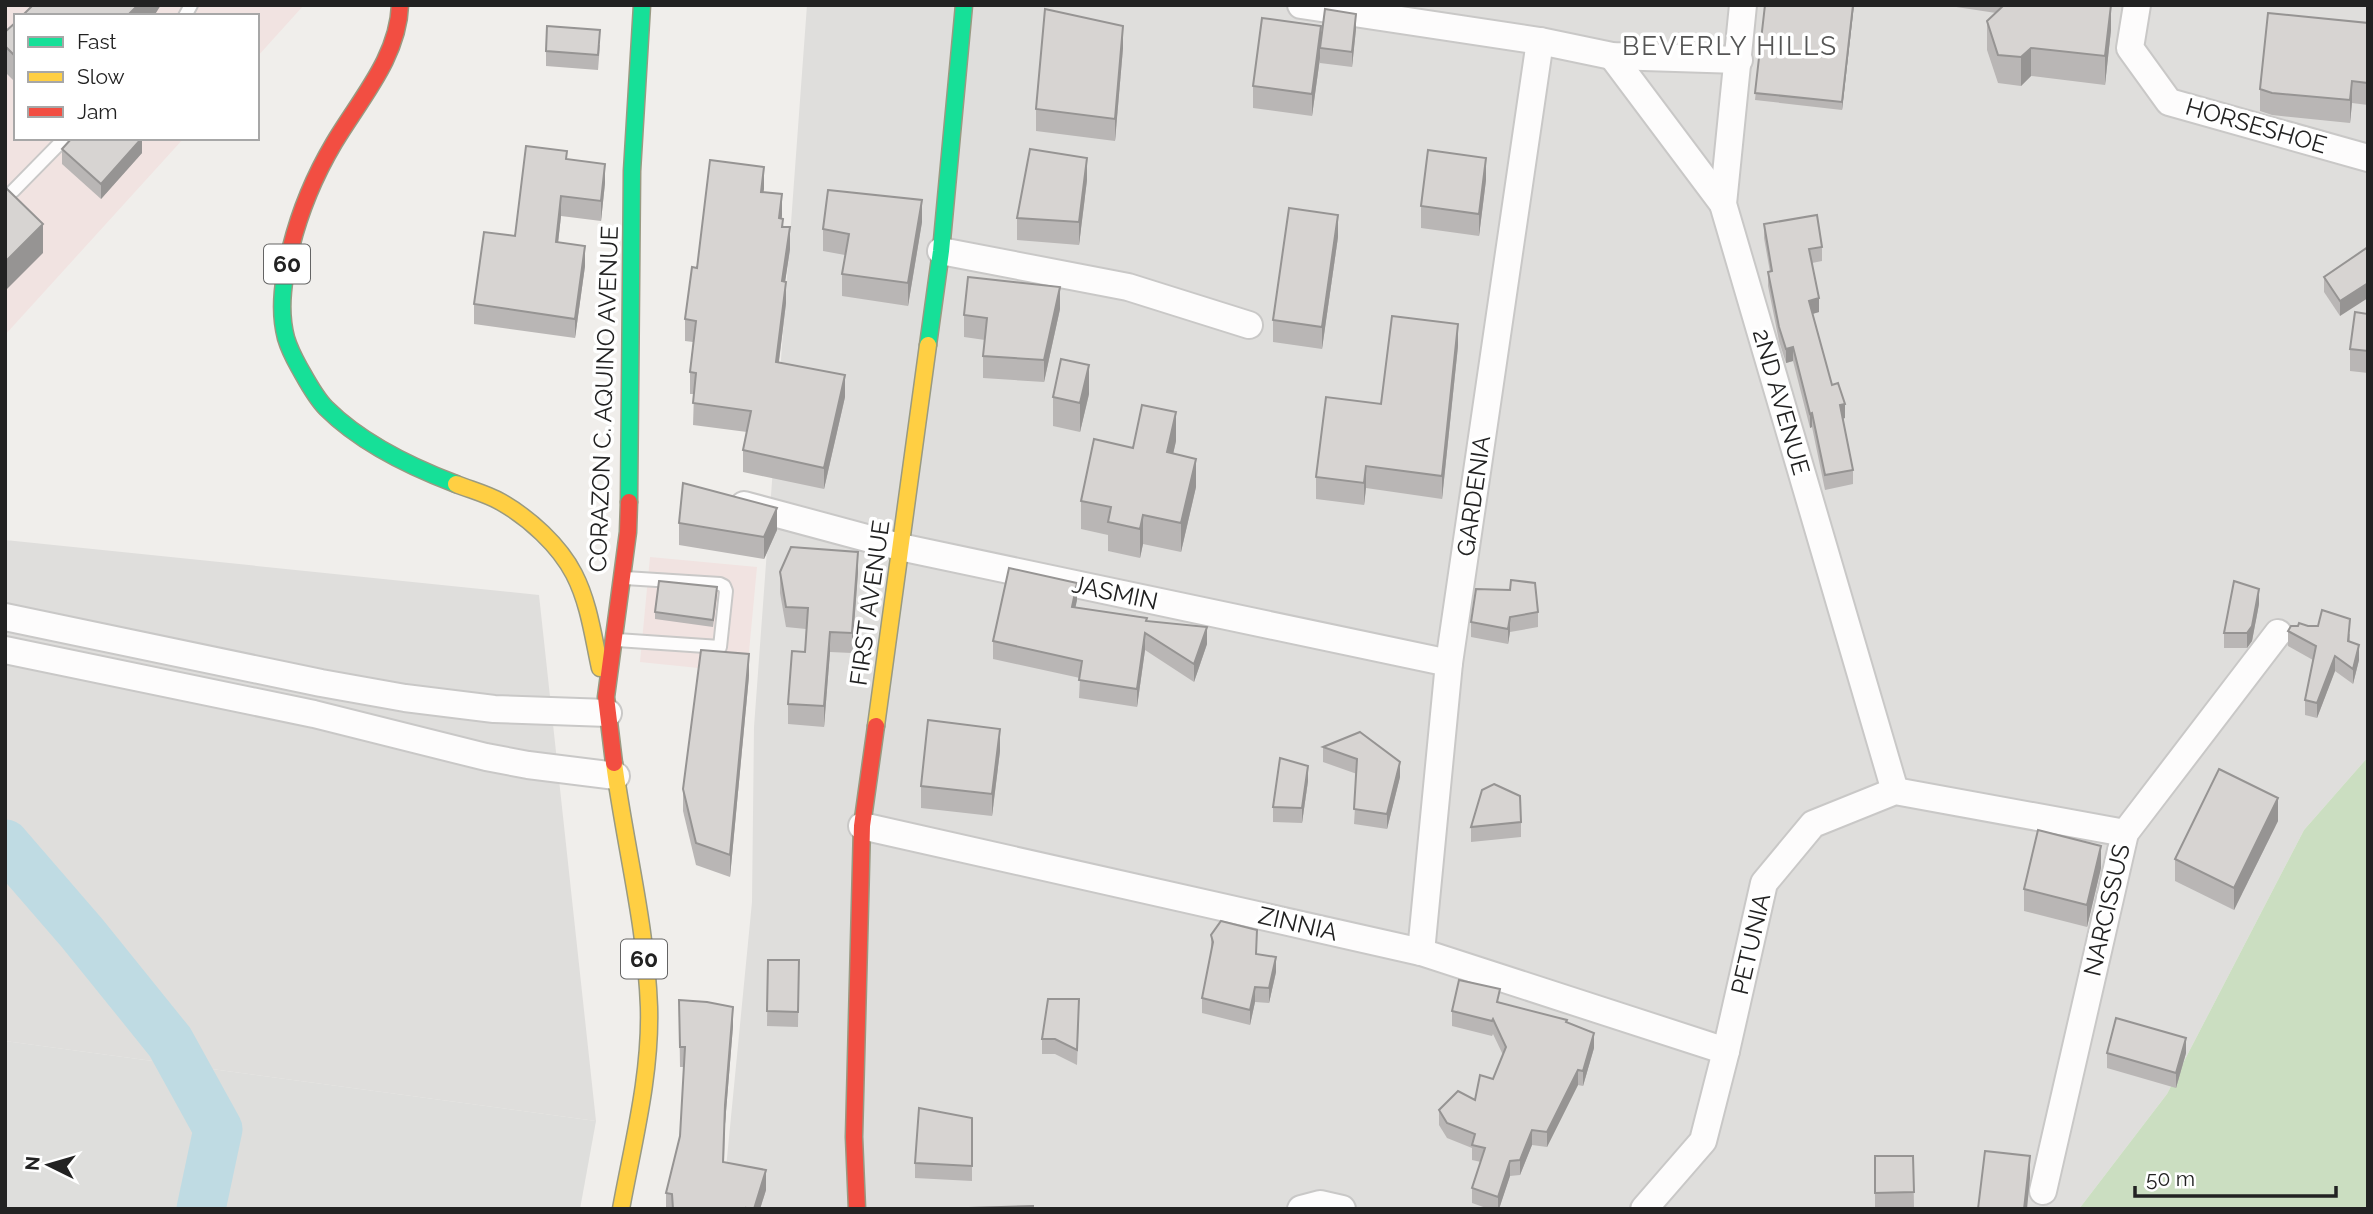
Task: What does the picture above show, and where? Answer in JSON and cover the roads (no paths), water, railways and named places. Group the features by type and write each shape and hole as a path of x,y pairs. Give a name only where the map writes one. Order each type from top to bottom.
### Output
{"main road":[{"name":"60","path":"400,5 400,23 393,44 362,103 333,144 313,184 299,221 286,268 283,299 286,337 323,405 354,431 437,476 501,502 535,527 566,562 579,587 589,617 607,705"},
{"name":"CORAZON C. AQUINO AVENUE","path":"621,1209 646,1075 649,1008 639,911 607,705 628,532 632,170 642,5"},
{"name":"FIRST AVENUE","path":"857,1209 855,1137 862,826 941,251 964,5"},
{"path":"607,565 628,532"},
{"path":"566,562 586,569"}],"street":[{"path":"1301,5 1539,41 1612,56 1739,60"},
{"name":"2ND AVENUE","path":"1743,5 1723,204 1895,792"},
{"name":"HORSESHOE","path":"2137,5 2130,48 2169,102 2368,158"},
{"name":"GARDENIA","path":"1421,952 1449,663 1539,41"},
{"path":"1612,56 1723,204"},
{"path":"941,251 1128,287 1249,325"},
{"name":"JASMIN","path":"741,505 900,547 1449,663"},
{"path":"5,617 405,698 494,709 607,705"},
{"name":"NARCISSUS","path":"2043,1191 2125,832 2278,633"},
{"path":"5,650 314,714 486,757 616,776"},
{"path":"1895,792 2125,832"},
{"name":"PETUNIA","path":"1644,1209 1703,1141 1764,883 1813,824 1895,792"},
{"name":"ZINNIA","path":"862,826 1421,952 1726,1051"},
{"path":"1301,1209 1320,1204 1342,1209"}],"lane":[{"path":"13,191 63,140"},
{"path":"613,639 720,647 726,591 724,586 622,578"}],"waterway":[{"path":"5,844 82,933 170,1042 218,1129 201,1209"}],"district":[{"name":"BEVERLY HILLS","path":"1730,46"}]}
